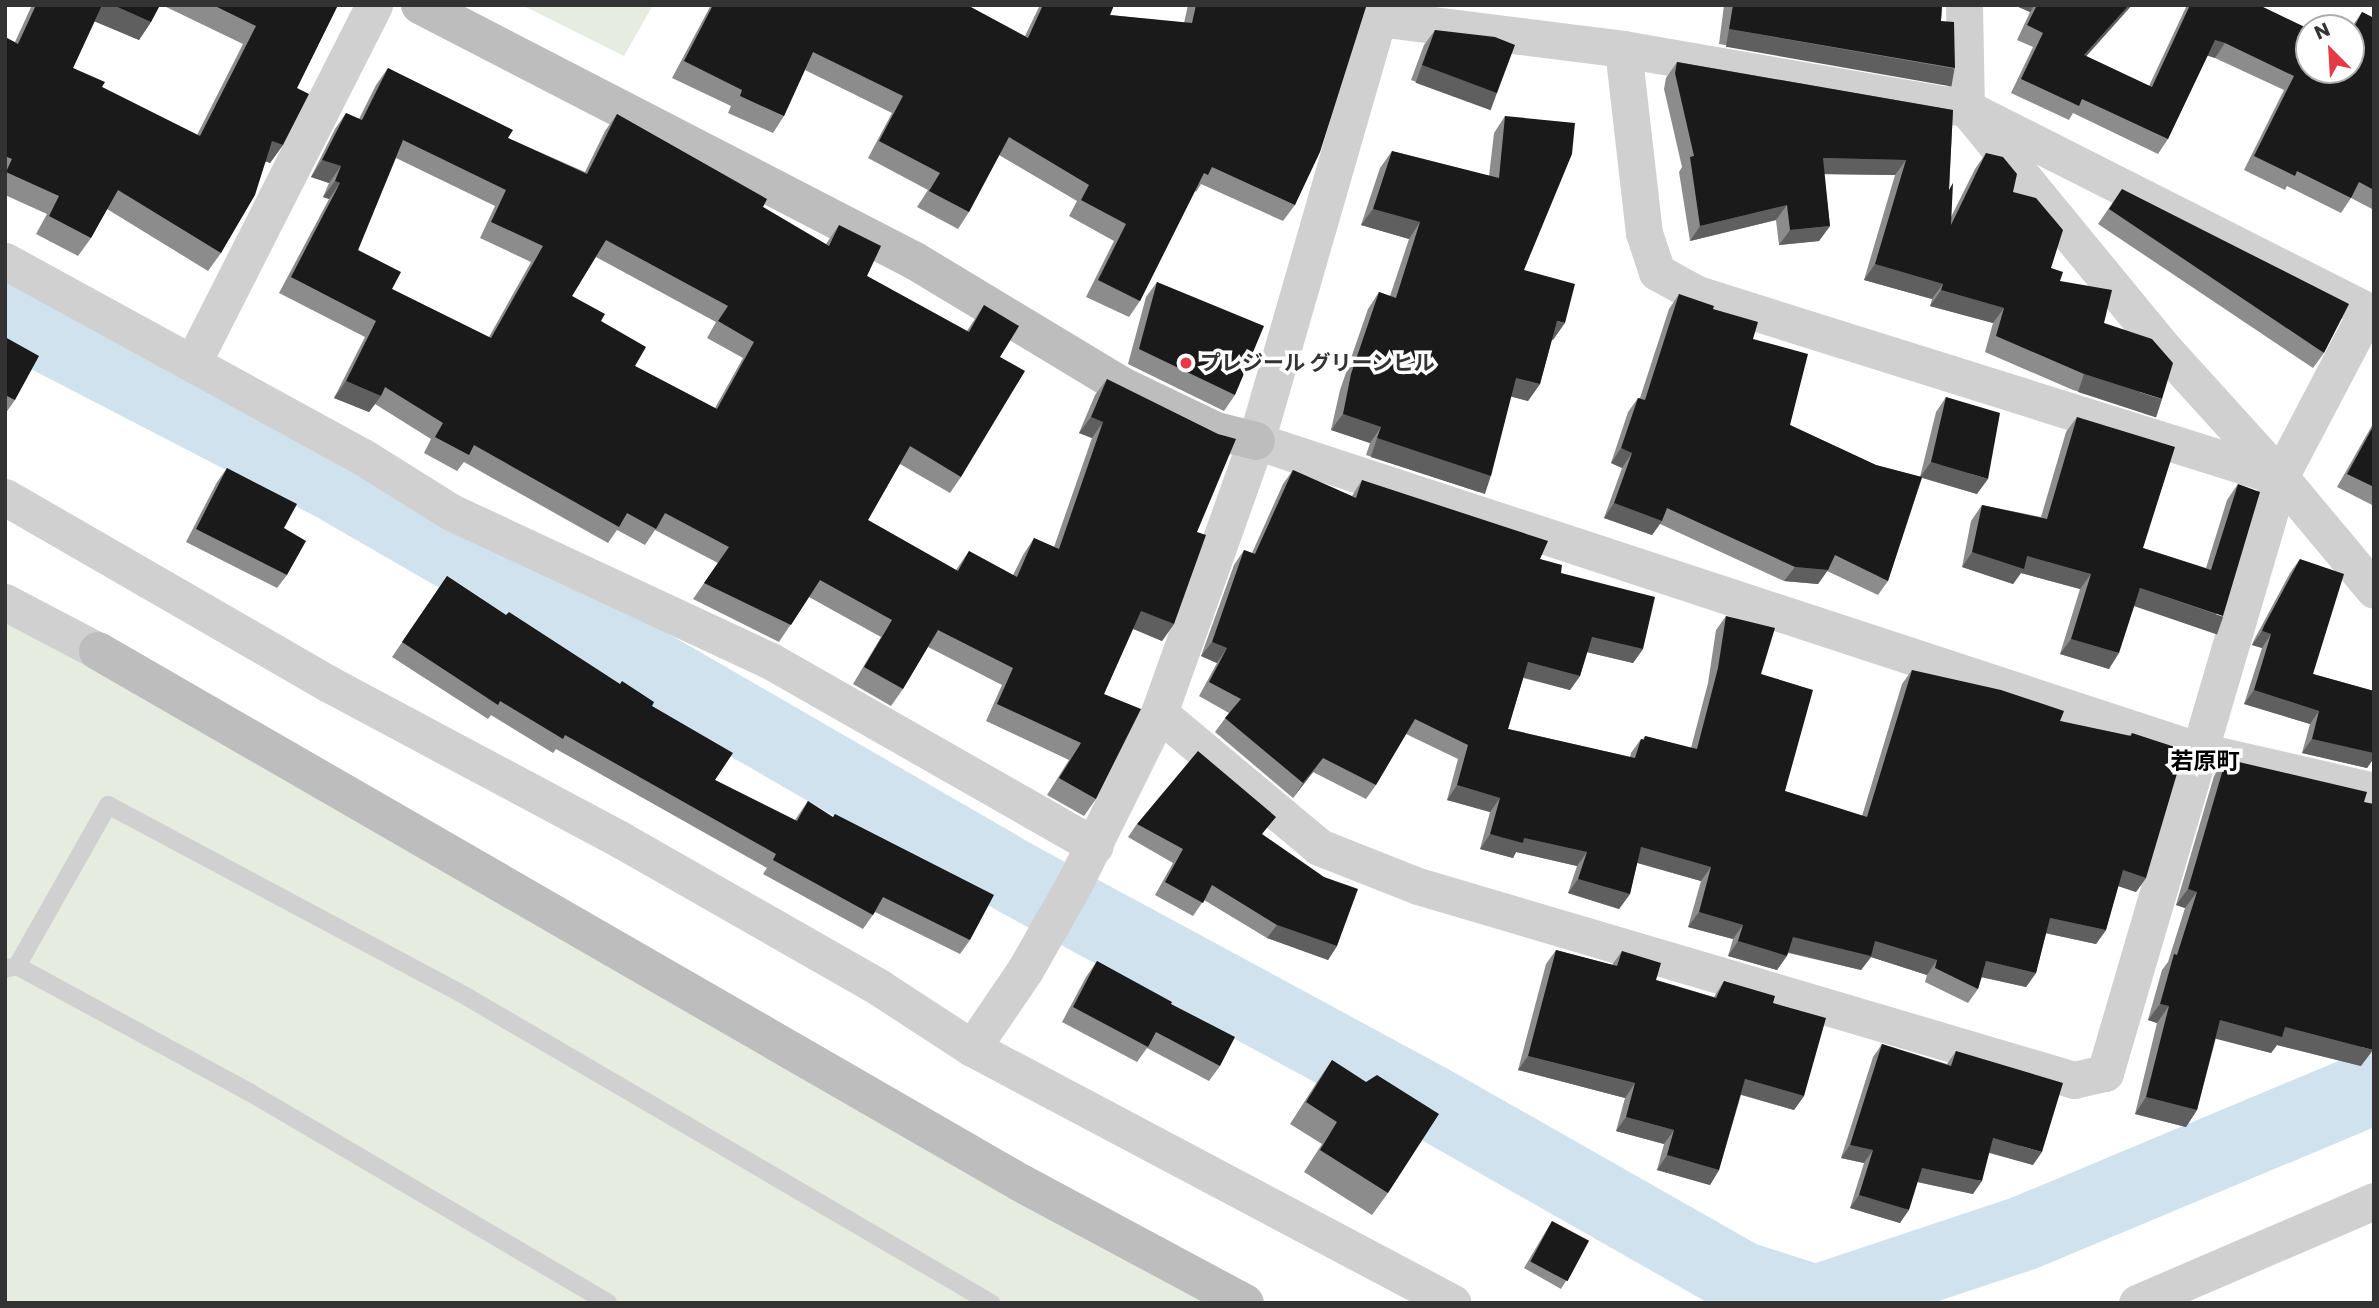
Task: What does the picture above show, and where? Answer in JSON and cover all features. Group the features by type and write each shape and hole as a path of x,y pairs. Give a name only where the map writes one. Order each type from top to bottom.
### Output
{"street":[{"path":"193,362 374,5"},
{"path":"420,5 915,261 1122,386 1216,431 1256,441 2200,751 2374,791"},
{"path":"1964,5 1966,108 2165,350 2280,477 2374,590"},
{"path":"972,1048 1025,970 1096,846 1159,713 1256,441 1379,12 1623,49 1966,108 2370,313 2280,477 2105,1073 2074,1080 1418,886 1319,846 1159,713"},
{"path":"1623,49 1644,233 1657,272 1697,294 2280,477"},
{"path":"5,261 363,457 451,512 769,660 1096,846"},
{"path":"5,497 330,684 633,847 880,988 972,1048 1453,1303"},
{"path":"5,602 98,651 1021,1183 1245,1303"},
{"path":"2137,1303 2374,1201"}],"lane":[{"path":"608,1303 249,1092 11,967 108,805 469,998 991,1303"}],"shaded area":[{"path":"522,5 653,5 624,56"},
{"path":"5,615 1215,1303 5,1303"}],"building":[{"path":"36,5 102,5 73,68 105,82 102,87 200,136 256,26 213,5 338,5 297,88 309,94 283,145 272,141 255,195 221,253 118,190 91,238 49,216 59,196 6,172 12,159 5,156 5,37 18,44"},
{"path":"113,5 160,5 151,22"},
{"path":"713,5 967,5 1028,38 1043,5 1114,5 1110,15 1192,23 1196,5 1366,7 1320,152 1295,205 1212,167 1208,175 1204,173 1140,301 1098,280 1126,224 1081,200 1089,185 1009,137 969,212 929,191 940,173 879,141 903,96 813,52 784,116 740,96 742,90 684,61"},
{"path":"1733,5 1942,5 1941,21 1954,22 1955,68 1729,29"},
{"path":"2037,5 2129,5 2084,55 2152,87 2190,5 2259,5 2295,22 2295,84 2365,84 2365,14 2361,14 2362,12 2374,18 2374,190 2359,182 2351,198 2297,171 2295,176 2254,156 2294,76 2225,43 2215,40 2168,139 2082,99 2079,106 2021,79 2043,33 2027,25"},
{"path":"1435,30 1495,37 1515,45 1497,93 1422,65"},
{"path":"1677,62 1953,110 1949,190 1953,183 1951,225 1986,153 2003,157 2017,174 2013,192 2036,198 2063,230 2051,268 2063,272 2060,281 2112,290 2104,323 2152,339 2173,363 2162,399 2084,374 1996,336 2004,308 1941,290 1943,284 1875,264 1906,160 1823,158 1830,226 1790,230 1787,205 1700,226 1690,157 1694,156 1675,73"},
{"path":"388,68 513,130 508,138 587,174 617,114 767,199 763,207 829,246 839,225 881,246 867,276 969,332 984,305 1019,326 1000,357 1025,371 961,477 910,446 868,520 958,571 969,551 1017,577 1034,538 1059,549 1103,422 1091,417 1107,379 1218,434 1236,439 1197,532 1206,535 1174,624 1141,611 1104,694 1141,709 1096,799 1059,778 1081,743 997,704 1013,668 938,630 903,689 864,667 892,620 820,580 791,625 704,583 729,547 665,513 656,529 627,513 619,527 474,445 469,455 435,437 443,423 385,387 381,396 346,381 376,321 291,277 340,183 335,181 341,166 322,160 346,113 362,120","holes":["403,140 506,190 491,222 543,246 491,338 392,289 401,272 358,250","606,240 728,306 718,321 754,342 717,409 635,366 646,347 601,321 605,314 572,296"]},
{"path":"1505,116 1575,123 1572,154 1524,270 1575,284 1565,323 1557,321 1540,384 1516,378 1491,476 1377,438 1381,427 1343,414 1351,374 1379,292 1396,298 1420,222 1373,209 1392,151 1499,178"},
{"path":"2122,189 2349,304 2324,353 2109,209"},
{"path":"1157,282 1264,326 1235,395 1139,349"},
{"path":"1679,294 1714,306 1713,309 1758,322 1753,339 1808,354 1790,425 1876,465 1922,477 1888,581 1835,555 1828,570 1795,567 1667,508 1662,521 1614,503 1632,453 1621,448 1638,398 1645,400"},
{"path":"5,337 39,356 15,400 5,395"},
{"path":"1946,397 2000,413 1988,479 1931,462"},
{"path":"2077,417 2175,447 2143,548 2211,570 2238,484 2260,492 2223,616 2140,588 2119,653 2071,639 2091,574 2027,556 2024,569 1972,552 1982,505 2047,519"},
{"path":"2374,425 2374,487 2347,474"},
{"path":"227,468 297,504 284,528 306,541 287,575 196,529"},
{"path":"1293,470 1356,498 1362,480 1548,541 1540,559 1562,565 1561,573 1655,597 1643,649 1592,637 1580,676 1528,662 1508,729 1635,758 1641,739 1644,740 1645,736 1697,749 1718,668 1726,616 1775,628 1761,674 1813,690 1785,791 1867,817 1912,670 2001,690 2064,711 2060,721 2131,736 2132,733 2184,750 2146,878 2123,870 2106,930 2050,918 2036,973 1986,961 1978,989 1935,968 1937,960 1875,941 1871,956 1793,937 1787,956 1738,941 1743,925 1699,912 1711,867 1641,847 1630,894 1578,879 1587,852 1524,838 1523,843 1490,834 1500,798 1457,785 1468,745 1415,719 1376,785 1323,758 1303,783 1225,718 1241,699 1209,682 1227,648 1212,642 1244,550 1255,554"},
{"path":"2300,559 2344,574 2313,674 2374,691 2374,753 2312,739 2319,711 2254,690 2271,634 2262,631"},
{"path":"447,576 506,615 509,612 620,684 622,681 654,702 652,706 733,753 715,780 797,821 808,801 833,817 835,814 994,895 970,940 883,897 873,915 773,860 776,854 565,735 563,739 500,701 498,705 402,642"},
{"path":"1198,751 1276,817 1262,834 1324,877 1358,889 1337,946 1277,925 1212,885 1203,903 1165,882 1183,849 1137,824"},
{"path":"2226,759 2367,792 2364,802 2374,804 2374,1047 2373,1050 2285,1027 2282,1037 2220,1020 2197,1110 2146,1097 2169,1006 2160,1004 2174,954 2177,955 2197,892 2188,889"},
{"path":"1556,950 1617,966 1622,951 1661,963 1656,980 1716,998 1724,981 1775,996 1773,1003 1826,1018 1804,1096 1745,1079 1719,1170 1667,1155 1674,1130 1626,1117 1635,1083 1528,1056"},
{"path":"1097,961 1235,1037 1220,1066 1156,1032 1148,1047 1073,1007"},
{"path":"1882,1044 1951,1066 1956,1051 2063,1083 2042,1152 1993,1138 1982,1181 1922,1168 1909,1210 1859,1195 1873,1150 1850,1145"},
{"path":"1332,1060 1366,1082 1377,1075 1439,1114 1388,1193 1320,1150 1337,1122 1306,1102"},
{"path":"1552,1221 1589,1241 1567,1281 1530,1262"}],"waterway":[{"path":"5,313 340,487 1020,880 1429,1101 1740,1278 1815,1302 2025,1232 2374,1086"}],"place":[{"name":"プレジール グリーンヒル","path":"1186,363"}],"district":[{"name":"若原町","path":"2205,761"}]}
